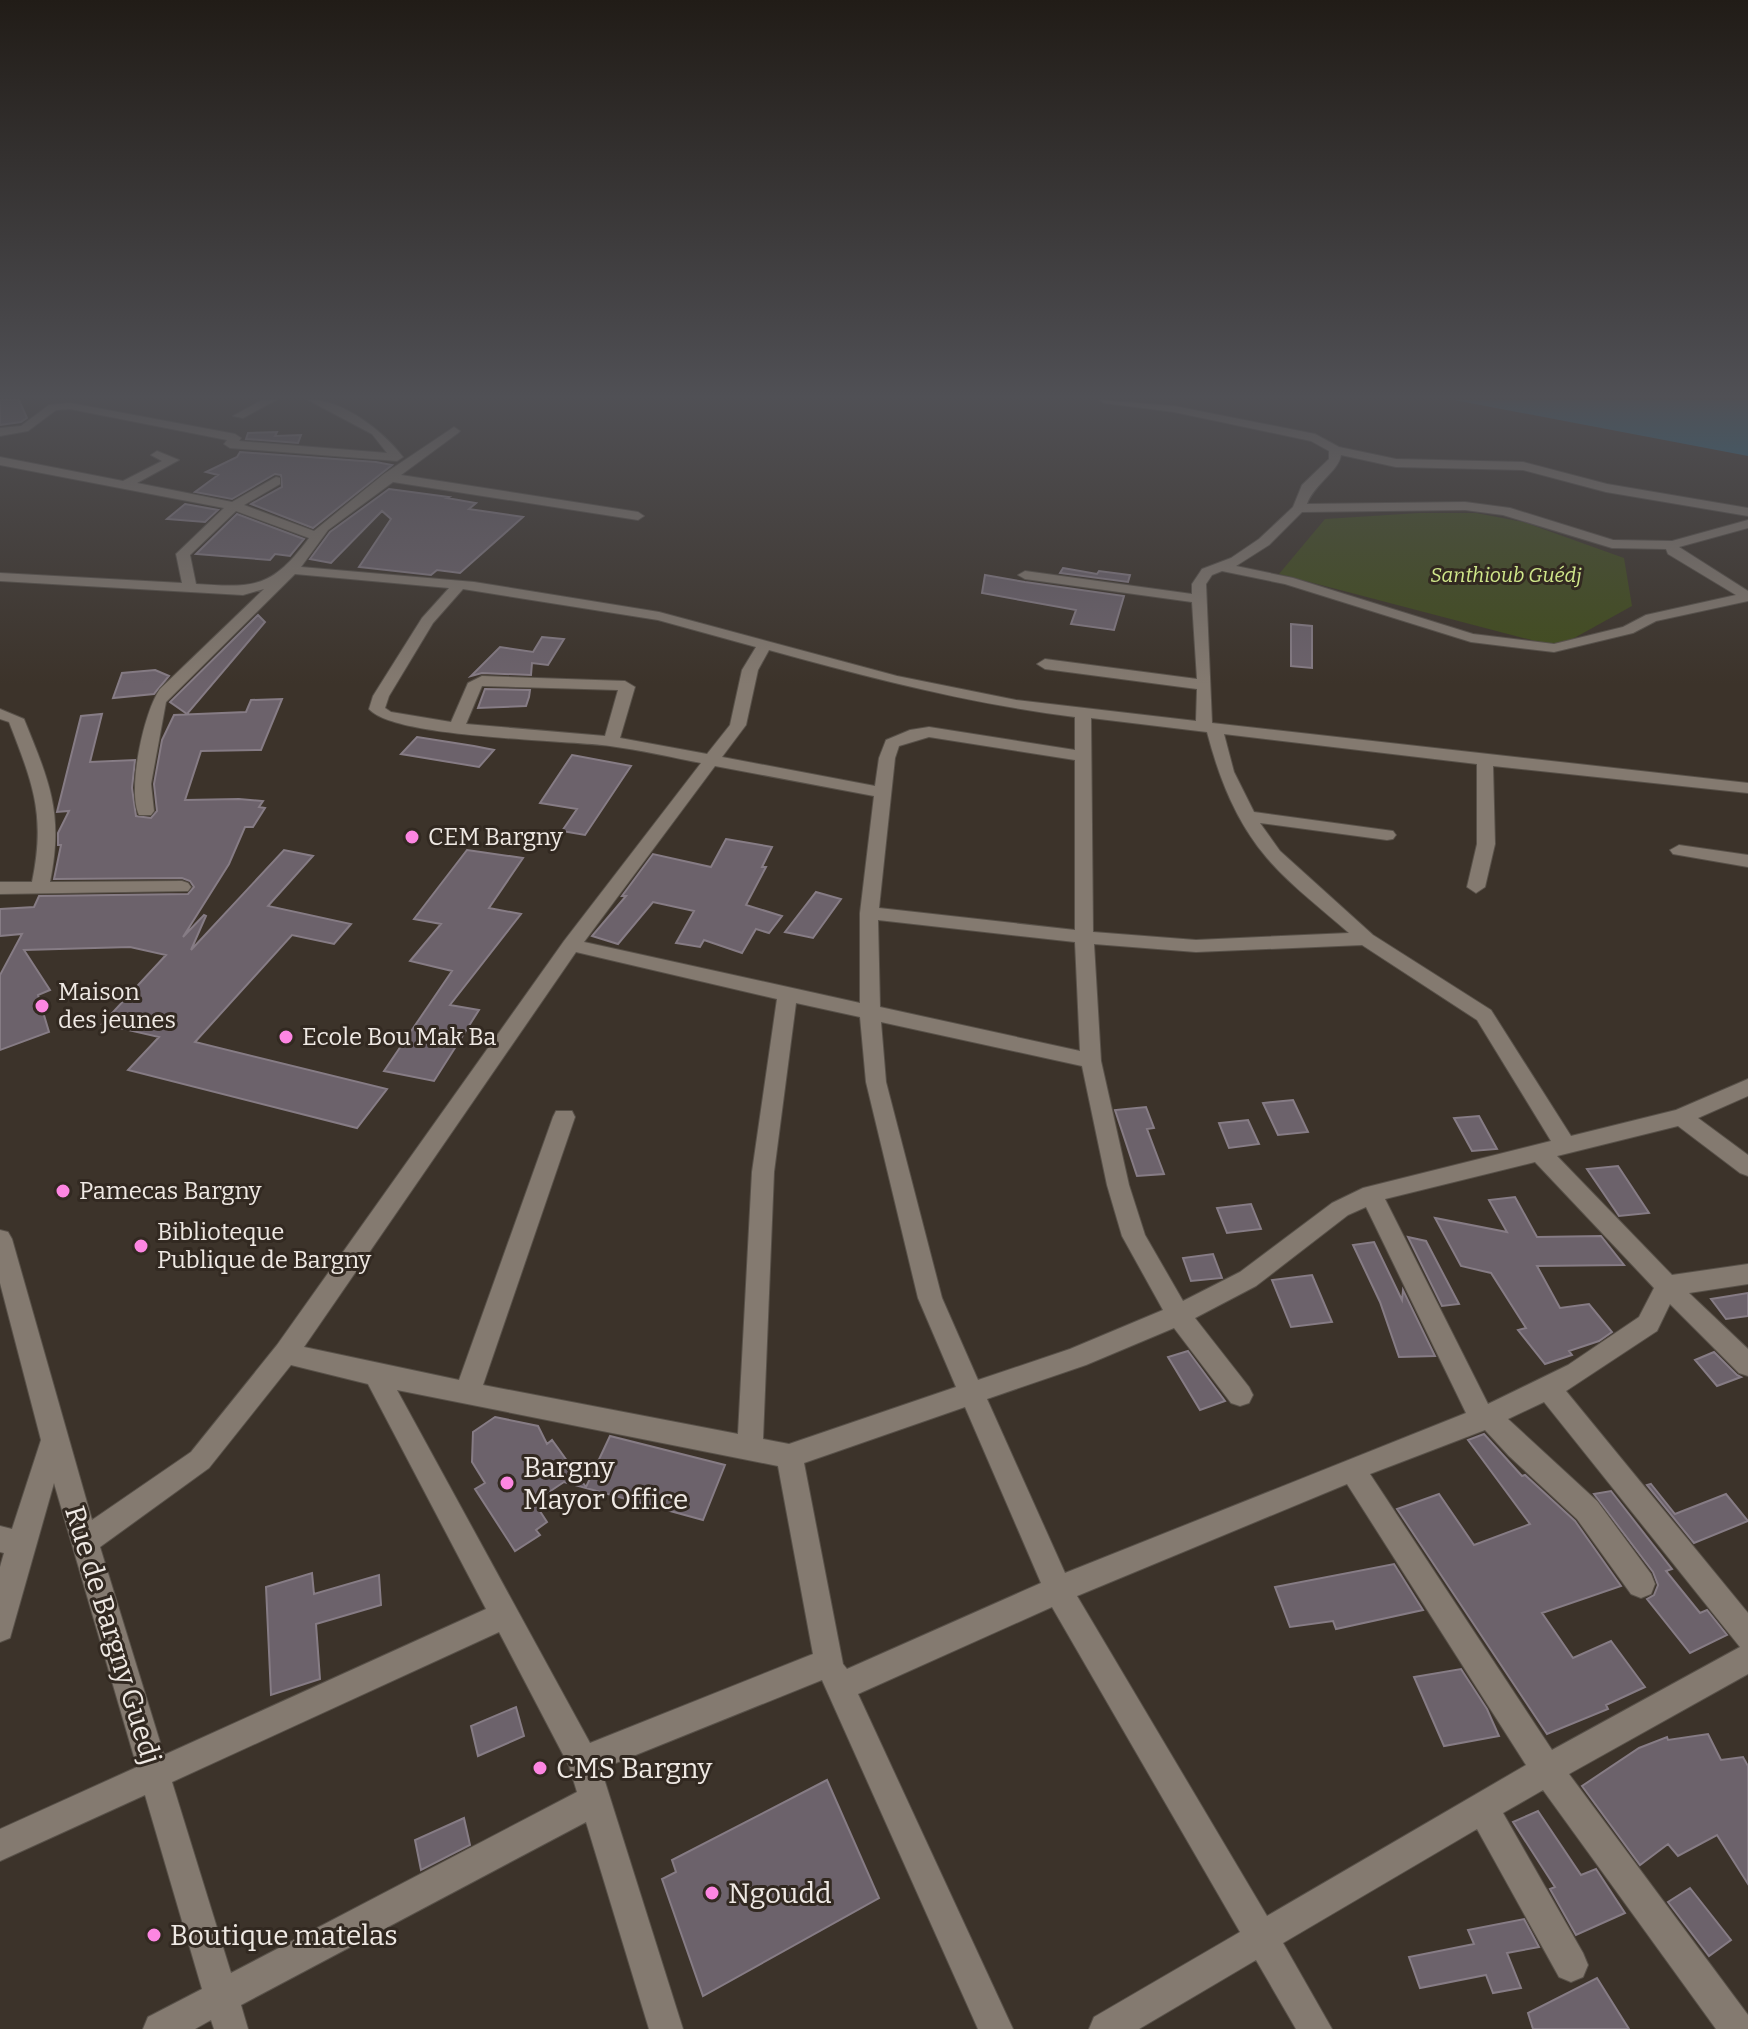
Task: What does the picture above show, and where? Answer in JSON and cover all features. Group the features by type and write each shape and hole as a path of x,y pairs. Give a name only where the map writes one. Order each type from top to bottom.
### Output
{"street":[{"path":"178,495 234,506 316,536"},
{"path":"190,588 183,554 234,506 253,495"},
{"path":"145,811 143,784 158,702 173,682 292,570 323,527 365,495"},
{"path":"501,495 638,516"},
{"path":"1304,495 1299,508 1264,542 1236,561 1207,572 1199,584 1201,653 1209,728 1226,772 1247,816 1274,855 1366,939 1484,1015 1566,1146"},
{"path":"1642,495 1748,512"},
{"path":"1299,508 1465,506 1505,511 1602,543 1672,545 1748,524"},
{"path":"1672,545 1673,551 1685,560 1748,597"},
{"path":"1219,566 1288,581 1471,638 1554,648 1628,630 1651,618 1748,597"},
{"path":"0,577 255,589 292,570 459,585 659,616 895,680 1016,705 1485,761 1748,788"},
{"path":"1025,575 1200,599"},
{"path":"459,585 427,621 381,696 377,709 386,716 456,728 611,741 883,793"},
{"path":"85,1541 200,1460 286,1353 571,945 738,725 750,670 765,645"},
{"path":"1045,664 1205,685"},
{"path":"456,728 476,683 482,681 625,686 611,741"},
{"path":"0,714 16,719 49,807 51,836 40,886"},
{"path":"1083,714 1084,937 1091,1061 1118,1185 1134,1236 1178,1315 1240,1395"},
{"path":"1084,756 929,732 916,733 892,743 887,758 869,913 870,1011 876,1082 930,1298 1058,1590 1315,2029"},
{"path":"1476,887 1486,844 1485,761"},
{"path":"1247,816 1387,835"},
{"path":"1679,850 1748,861"},
{"path":"0,888 182,887"},
{"path":"869,913 1196,946 1366,939"},
{"path":"571,945 787,996 870,1011 1091,1061"},
{"path":"750,1448 763,1172 787,996"},
{"path":"286,1353 376,1375 789,1456 1077,1357 1178,1315 1248,1279 1340,1209 1371,1194 1681,1117 1748,1087"},
{"path":"467,1393 564,1117"},
{"path":"1681,1117 1748,1167"},
{"path":"1539,1152 1667,1286 1748,1365"},
{"path":"1371,1194 1486,1418 1587,1510 1641,1584"},
{"name":"Rue de Bargny Guedj","path":"0,1239 9,1302 85,1541 231,2029"},
{"path":"1667,1286 1748,1274"},
{"path":"583,1761 834,1674 1058,1590 1352,1469 1486,1418 1577,1373 1648,1324 1667,1286"},
{"path":"376,1375 583,1761 666,2029"},
{"path":"1548,1388 1748,1636"},
{"path":"0,1628 11,1541 54,1440"},
{"path":"789,1456 834,1674 996,2029"},
{"path":"1352,1469 1547,1770 1737,2029"},
{"path":"0,1845 504,1615"},
{"path":"1106,2029 1547,1770 1748,1658"},
{"path":"160,2029 593,1801"},
{"path":"1483,1808 1571,1965"}],"green space":[{"name":"Santhioub Guédj","path":"1476,513 1523,522 1624,558 1632,606 1558,647 1279,574 1325,519"}],"building":[{"path":"209,495 239,495 232,499"},
{"path":"268,495 355,495 313,528 251,504"},
{"path":"381,495 449,497 476,503 469,509 523,517 460,573 437,570 431,575 359,567 391,519 382,511 331,563 310,559 330,532"},
{"path":"185,504 218,510 205,522 167,519"},
{"path":"237,514 304,539 290,556 275,554 270,560 196,554"},
{"path":"1063,568 1097,574 1099,571 1130,575 1128,582 1060,573"},
{"path":"985,575 1124,596 1114,630 1071,624 1076,610 982,593"},
{"path":"258,615 265,622 187,714 170,702"},
{"path":"1291,624 1312,626 1312,668 1291,666"},
{"path":"542,637 564,639 548,665 532,663 531,675 482,673 471,676 500,647 533,652"},
{"path":"155,670 169,676 154,694 113,698 122,673"},
{"path":"485,689 530,690 526,706 478,708"},
{"path":"282,699 261,750 201,751 185,800 263,801 259,807 265,808 253,827 245,827 229,864 183,937 206,916 191,950 284,850 313,856 268,906 351,924 334,944 292,935 195,1042 387,1089 357,1128 128,1070 159,1037 102,1024 166,955 130,947 24,950 50,990 38,995 49,1032 0,1050 0,975 22,934 0,936 0,909 34,907 39,896 188,894 194,887 182,878 54,879 61,845 58,845 58,833 69,811 57,812 81,716 102,714 90,762 135,760 132,788 136,816 151,818 157,811 154,784 162,740 174,715 246,712 251,700"},
{"path":"417,737 494,750 479,767 401,754"},
{"path":"572,755 631,766 585,835 562,831 577,809 540,803"},
{"path":"726,839 772,847 762,867 766,867 746,905 782,916 769,933 756,929 742,953 704,940 700,947 676,943 694,911 653,902 618,944 592,936 626,896 622,896 653,854 711,867"},
{"path":"467,850 523,858 489,908 521,914 450,1005 479,1010 434,1081 384,1071 452,971 410,961 441,924 414,919"},
{"path":"816,892 841,899 813,938 785,932"},
{"path":"1293,1100 1308,1132 1278,1135 1263,1103"},
{"path":"1146,1107 1154,1128 1147,1129 1164,1174 1137,1176 1115,1110"},
{"path":"1479,1116 1497,1149 1472,1151 1454,1118"},
{"path":"1248,1120 1259,1144 1229,1148 1219,1123"},
{"path":"1618,1166 1649,1213 1619,1216 1587,1169"},
{"path":"1515,1197 1537,1237 1601,1236 1624,1265 1537,1266 1560,1308 1589,1304 1612,1332 1599,1341 1569,1351 1572,1355 1545,1364 1518,1330 1526,1328 1491,1273 1461,1266 1435,1218 1507,1232 1489,1200"},
{"path":"1251,1204 1261,1229 1227,1233 1217,1208"},
{"path":"1408,1237 1426,1241 1459,1304 1442,1306"},
{"path":"1374,1242 1402,1300 1403,1290 1435,1356 1399,1357 1380,1302 1353,1245"},
{"path":"1213,1254 1222,1278 1191,1281 1183,1258"},
{"path":"1312,1275 1332,1322 1291,1327 1272,1280"},
{"path":"1748,1293 1748,1316 1726,1319 1711,1299"},
{"path":"1188,1351 1225,1401 1200,1410 1168,1357"},
{"path":"1714,1352 1741,1377 1717,1386 1695,1360"},
{"path":"495,1417 538,1426 547,1444 552,1440 586,1487 610,1436 725,1465 703,1520 564,1482 534,1502 547,1522 536,1530 540,1535 515,1551 475,1489 485,1483 472,1462 473,1432"},
{"path":"1484,1434 1522,1476 1525,1475 1575,1521 1621,1586 1542,1613 1573,1658 1611,1641 1645,1687 1606,1705 1608,1709 1547,1734 1397,1509 1439,1494 1474,1545 1530,1524 1468,1440"},
{"path":"1651,1484 1675,1514 1726,1494 1748,1521 1694,1543 1647,1485"},
{"path":"1611,1491 1672,1569 1666,1571 1700,1613 1707,1610 1727,1635 1690,1653 1647,1599 1654,1595 1658,1585 1653,1572 1594,1494"},
{"path":"1394,1564 1423,1610 1336,1629 1333,1621 1290,1627 1275,1587"},
{"path":"312,1573 314,1594 379,1575 381,1605 316,1624 320,1679 271,1695 266,1587"},
{"path":"1461,1669 1487,1709 1499,1736 1444,1746 1414,1677"},
{"path":"516,1707 524,1736 478,1756 471,1726"},
{"path":"1708,1734 1721,1760 1743,1757 1748,1766 1748,1884 1717,1835 1678,1856 1668,1844 1640,1865 1582,1786 1639,1748 1667,1737 1668,1740"},
{"name":"Ngoudd","path":"827,1780 879,1898 703,1996 662,1879 676,1872 672,1860"},
{"path":"1538,1811 1581,1875 1596,1869 1625,1913 1576,1935 1550,1889 1555,1887 1513,1822"},
{"path":"464,1818 470,1845 421,1870 415,1840"},
{"path":"1690,1888 1731,1940 1709,1956 1668,1902"},
{"path":"1524,1919 1539,1947 1507,1953 1521,1988 1493,1993 1486,1975 1420,1988 1409,1957 1474,1944 1468,1930"},
{"path":"1597,1978 1629,2029 1533,2029 1528,2013"}],"place":[{"name":"CEM Bargny","path":"412,837"},
{"name":"Maison des jeunes","path":"42,1006"},
{"name":"Ecole Bou Mak Ba","path":"286,1037"},
{"name":"Pamecas Bargny","path":"63,1191"},
{"name":"Biblioteque Publique de Bargny","path":"141,1246"},
{"name":"Bargny Mayor Office","path":"507,1483"},
{"name":"CMS Bargny","path":"540,1768"},
{"name":"Ngoudd","path":"712,1893"},
{"name":"Boutique matelas","path":"154,1935"}]}
